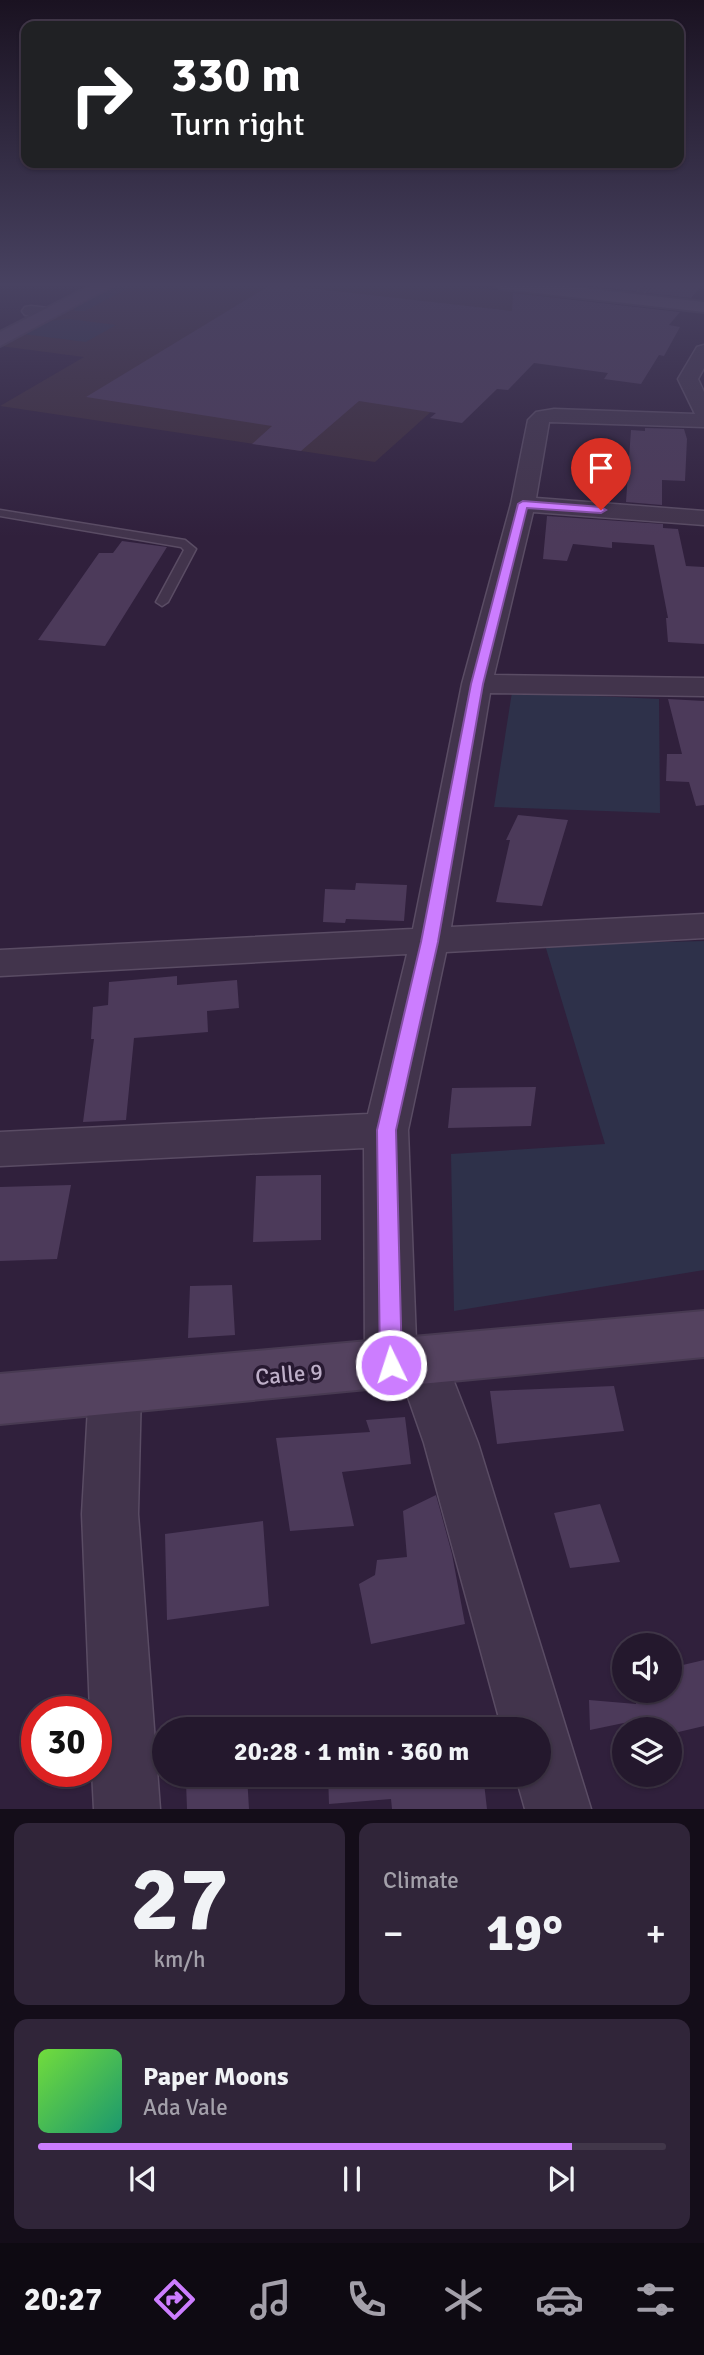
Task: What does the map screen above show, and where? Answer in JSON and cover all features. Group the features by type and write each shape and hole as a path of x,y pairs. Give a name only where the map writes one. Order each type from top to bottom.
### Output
{"main road":[{"name":"Calle 9","path":"0,1399 406,1364 704,1334"}],"street":[{"path":"531,1717 451,1443 406,1364 386,1130 429,942 477,684 523,504 538,420 543,416 703,413 688,379 694,368"},
{"path":"523,504 704,518"},
{"path":"477,684 704,687"},
{"path":"0,962 704,926"},
{"path":"0,1149 386,1130"},
{"path":"115,1389 110,1514 127,1809"},
{"path":"551,1786 558,1809"}],"lane":[{"path":"0,513 185,544 190,549 162,602"}],"shaded area":[{"path":"64,368 479,368 375,462 0,406"},
{"path":"512,692 659,699 660,813 494,807"},
{"path":"704,941 704,1270 454,1311 451,1154 605,1144 545,945"}],"building":[{"path":"133,368 529,368 508,390 497,389 462,423 430,418 436,413 359,401 301,451 252,444 272,426 86,397"},
{"path":"574,368 651,368 641,384 604,379 608,373"},
{"path":"645,428 684,429 687,439 685,481 662,480 662,505 626,502 631,430 645,431"},
{"path":"547,516 663,524 663,528 678,529 686,566 704,567 704,644 668,642 668,618 654,545 612,542 612,548 573,544 567,561 543,559"},
{"path":"122,541 167,547 105,646 38,640 99,553 113,553"},
{"path":"668,699 704,701 704,805 696,806 689,782 666,781 667,754 682,754"},
{"path":"518,815 568,820 542,906 496,902 510,840 506,840"},
{"path":"356,883 407,885 404,921 346,919 345,923 323,922 325,889 355,890"},
{"path":"177,976 177,985 237,980 239,1008 207,1011 208,1032 134,1038 126,1120 83,1122 94,1039 91,1039 93,1007 108,1005 109,982"},
{"path":"536,1087 531,1126 448,1128 452,1088"},
{"path":"321,1175 321,1240 253,1242 256,1176"},
{"path":"71,1185 57,1259 0,1261 0,1187"},
{"path":"232,1285 235,1335 188,1338 190,1286"},
{"path":"614,1386 624,1431 497,1444 490,1391"},
{"path":"405,1417 411,1464 342,1472 354,1526 290,1531 276,1438 370,1432 366,1420"},
{"path":"436,1495 452,1554 465,1624 371,1644 359,1584 375,1575 377,1560 407,1557 403,1511"},
{"path":"600,1504 620,1562 570,1568 554,1513"},
{"path":"263,1521 269,1606 167,1620 165,1534"},
{"path":"704,1660 704,1726 682,1731 682,1717 612,1717 612,1725 590,1730 589,1700 636,1704 682,1703 682,1665"},
{"path":"186,1787 248,1787 249,1809 187,1809"},
{"path":"328,1787 484,1787 487,1809 392,1809 391,1799 329,1804"}],"route":[{"path":"391,1365 386,1130 429,942 477,684 523,504 601,510"}]}
